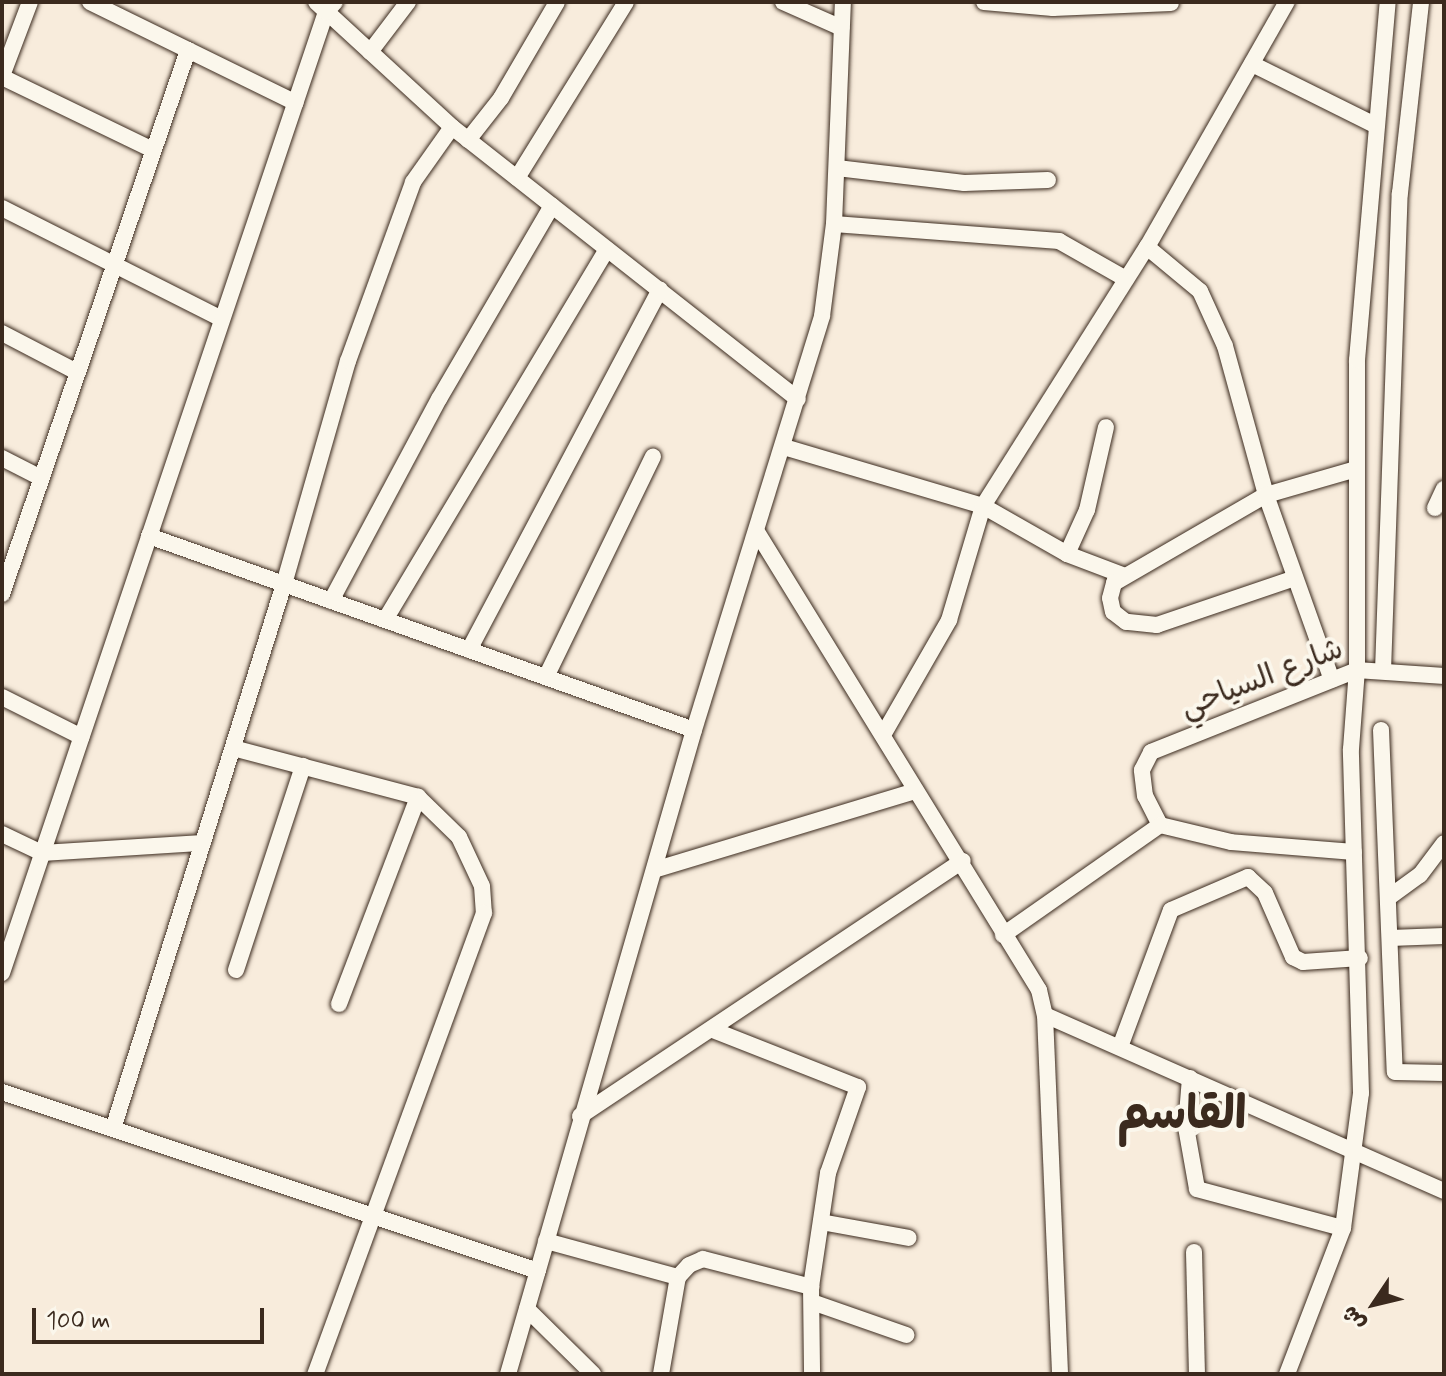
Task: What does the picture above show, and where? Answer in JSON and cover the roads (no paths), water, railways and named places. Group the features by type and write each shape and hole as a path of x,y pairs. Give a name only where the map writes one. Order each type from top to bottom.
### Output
{"street":[{"path":"30,2 2,76 153,150"},
{"path":"90,2 296,103"},
{"path":"370,52 408,2"},
{"path":"468,140 501,98 557,2"},
{"path":"517,178 626,2"},
{"path":"783,2 842,28"},
{"path":"508,1374 580,1116 657,869 694,730 822,316 834,224 843,2"},
{"path":"984,2 1053,8 1171,3"},
{"path":"883,735 949,620 983,506 1147,247 1287,2"},
{"path":"1287,1374 1343,1228 1356,1152 1360,958 1351,749 1357,670 1357,360 1388,2"},
{"path":"1383,671 1400,193 1421,2"},
{"path":"2,973 296,103 326,5 370,52 452,127 798,399"},
{"path":"2,594 5,574 188,50"},
{"path":"1252,64 1375,125"},
{"path":"113,1129 284,584 348,361 413,182 452,127"},
{"path":"837,168 964,183 1048,180"},
{"path":"331,601 439,399 552,206"},
{"path":"2,208 222,319"},
{"path":"834,224 1059,241 1126,279"},
{"path":"1147,247 1200,291 1225,346 1266,495 1332,680"},
{"path":"385,620 607,249"},
{"path":"469,650 660,290"},
{"path":"2,333 75,371"},
{"path":"1067,554 1087,510 1106,427"},
{"path":"784,447 983,506 1067,554 1125,576"},
{"path":"546,677 653,457"},
{"path":"2,458 41,478"},
{"path":"1295,578 1157,625 1126,622 1113,612 1114,583 1125,576 1266,495 1356,469"},
{"path":"1435,508 1444,489"},
{"path":"757,532 916,791 963,861 1003,935 1039,990 1045,1015 1060,1374"},
{"path":"149,536 694,730"},
{"name":"شارع السياحي","path":"1160,825 1145,796 1142,770 1151,752 1357,670 1444,676"},
{"path":"2,697 82,737"},
{"path":"1381,730 1395,1072 1444,1073"},
{"path":"233,748 418,797 441,815 473,861 484,913 370,1215 315,1374"},
{"path":"236,970 303,766"},
{"path":"657,869 916,791"},
{"path":"339,1004 418,797"},
{"path":"1003,935 1160,825 1231,842 1354,852"},
{"path":"2,834 42,853 203,843"},
{"path":"1388,898 1420,875 1444,843"},
{"path":"580,1116 963,861"},
{"path":"1120,1047 1171,910 1248,877 1265,893 1293,957 1303,962 1360,958"},
{"path":"1390,938 1444,936"},
{"path":"1045,1015 1444,1191"},
{"path":"713,1030 858,1087 828,1173 812,1294 812,1374"},
{"path":"1190,1078 1186,1127 1197,1189 1343,1228"},
{"path":"2,1092 538,1271"},
{"path":"821,1222 909,1238"},
{"path":"546,1241 678,1277"},
{"path":"1194,1252 1197,1374"},
{"path":"661,1374 678,1277 703,1259 812,1294 906,1335"},
{"path":"527,1309 593,1374"}],"district":[{"name":"القاسم","path":"1182,1115"}]}
